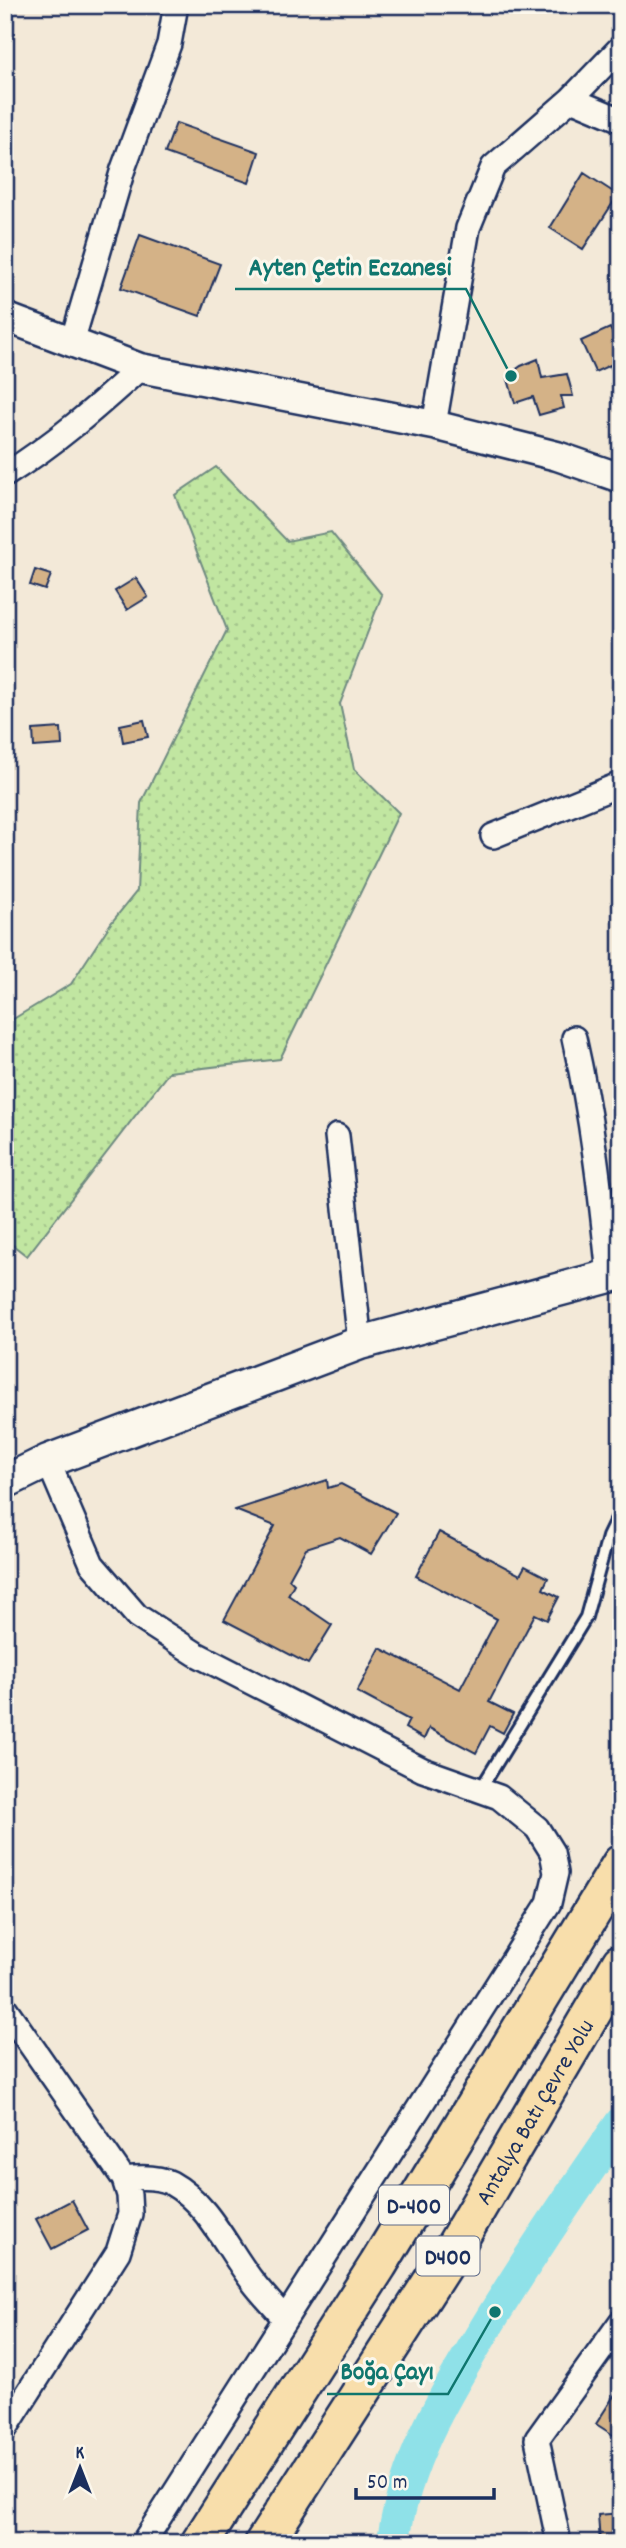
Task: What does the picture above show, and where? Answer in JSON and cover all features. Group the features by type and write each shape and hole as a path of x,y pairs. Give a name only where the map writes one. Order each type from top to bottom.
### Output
{"highway":[{"name":"D-400","path":"200,2543 378,2264 621,1864"},
{"name":"Antalya Batı Çevre Yolu","path":"264,2543 455,2246 621,1963"}],"main road":[{"path":"5,1482 48,1461 360,1343 617,1276"}],"street":[{"path":"72,342 123,169 169,44 176,5"},
{"path":"434,425 468,228 493,167 571,99 621,47"},
{"path":"571,99 621,120"},
{"path":"5,317 140,368 434,425 557,456 621,478"},
{"path":"5,475 42,452 87,417 140,368"},
{"path":"493,836 621,784"},
{"path":"574,1038 586,1090 617,1276"},
{"path":"337,1136 360,1343"},
{"path":"48,1461 92,1564 137,1616 196,1654 423,1770 499,1797 537,1828 552,1853 556,1873 549,1903 143,2543"},
{"path":"5,2008 124,2179 130,2195 130,2214 118,2252 5,2429"},
{"path":"124,2179 148,2177 169,2182 190,2196 216,2227 252,2281 284,2318"},
{"path":"559,2543 537,2439 621,2322"}],"lane":[{"path":"480,1790 586,1617 608,1537 621,1510"}],"green space":[{"path":"216,467 287,541 331,532 382,595 340,704 354,769 399,813 280,1059 169,1072 27,1256 5,1239 5,1024 71,984 111,923 137,891 141,803 227,630 175,495"}],"building":[{"path":"176,123 259,152 249,183 165,153"},
{"path":"584,173 618,195 583,249 550,228"},
{"path":"140,235 220,264 200,316 121,288"},
{"path":"610,328 621,352 621,389 610,365 595,372 581,341"},
{"path":"538,359 542,378 567,374 573,396 561,396 564,408 539,415 533,397 515,403 507,376"},
{"path":"35,570 51,575 45,590 30,585"},
{"path":"136,578 148,597 127,610 115,591"},
{"path":"144,720 148,737 123,742 120,725"},
{"path":"61,728 62,745 34,747 33,730"},
{"path":"327,1480 328,1488 341,1484 396,1513 371,1554 340,1537 306,1548 289,1579 294,1584 288,1595 332,1625 308,1664 224,1620 275,1526 235,1510"},
{"path":"439,1532 520,1575 525,1566 548,1578 543,1589 559,1597 547,1620 535,1614 489,1702 513,1714 503,1733 490,1726 476,1753 429,1728 424,1739 405,1728 409,1720 357,1692 380,1648 460,1689 497,1619 416,1576"},
{"path":"72,2200 88,2230 52,2249 36,2219"},
{"path":"621,2385 621,2440 596,2424"},
{"path":"621,2513 621,2543 600,2543 598,2515"}],"waterway":[{"path":"393,2543 407,2483 442,2402 520,2273 621,2123"}],"place":[{"name":"Ayten Çetin Eczanesi","path":"511,376"},
{"name":"Boğa Çayı","path":"495,2312"}]}
